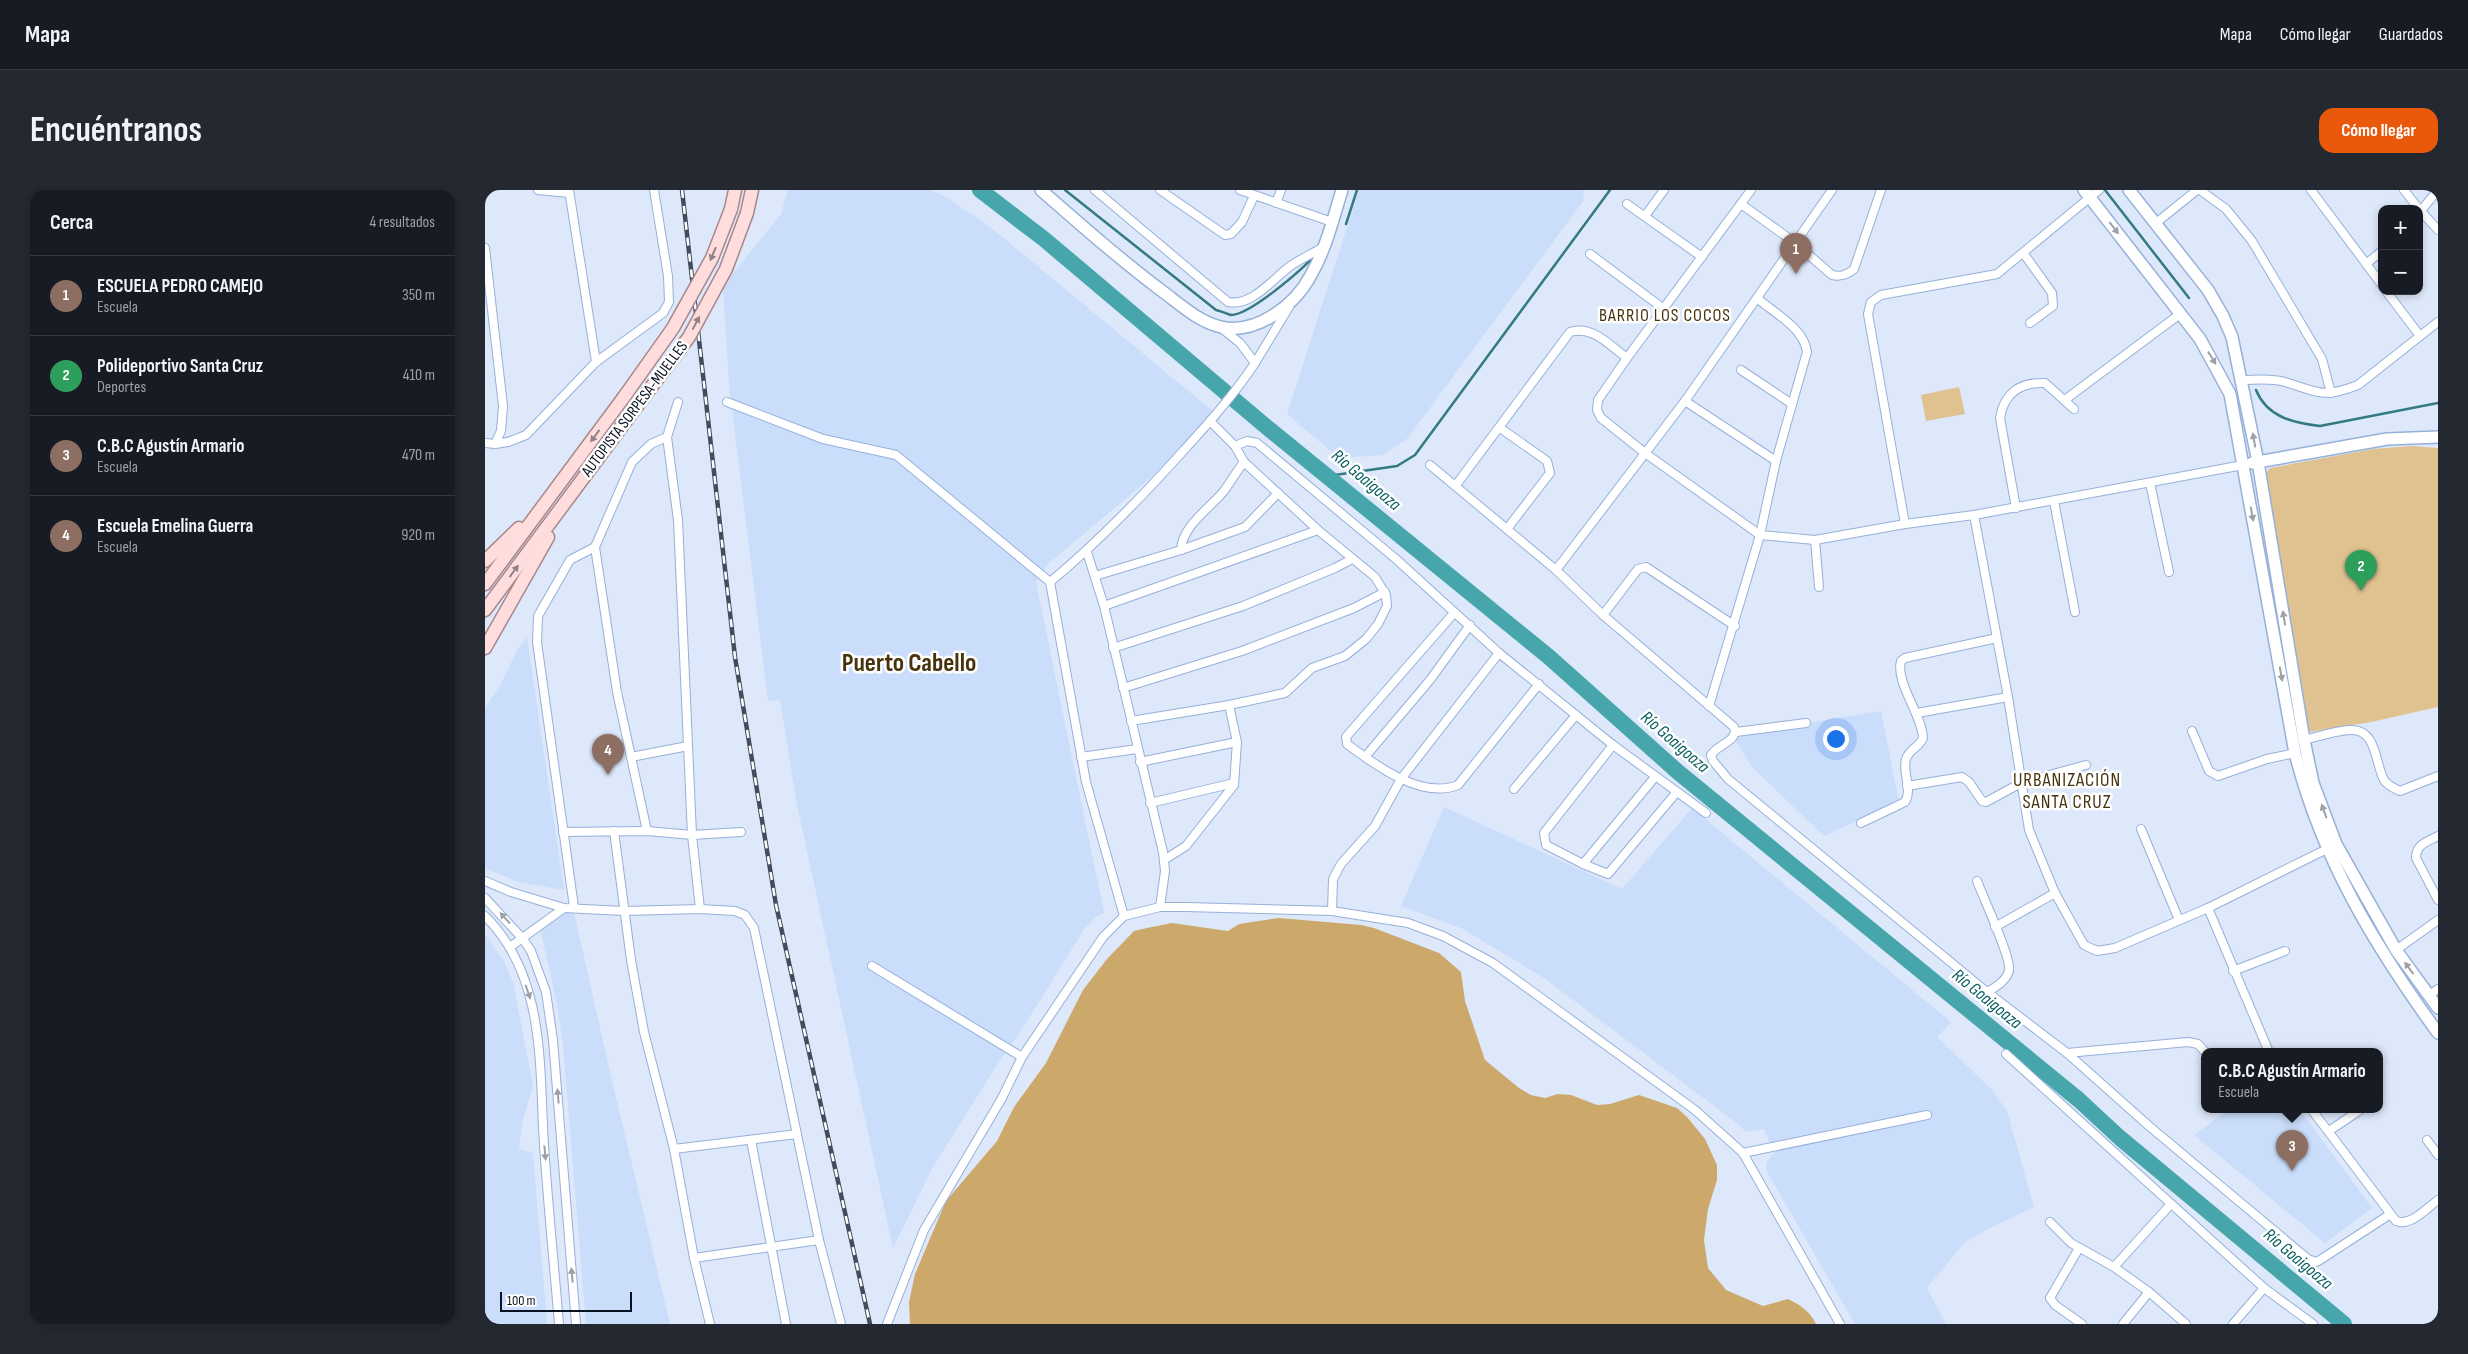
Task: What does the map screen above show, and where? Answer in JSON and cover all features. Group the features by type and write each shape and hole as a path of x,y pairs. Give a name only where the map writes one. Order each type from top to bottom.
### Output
{"main road":[{"name":"AUTOPISTA SORPESA-MUELLES","path":"485,584 662,345 712,258 731,209 735,190"},
{"name":"AUTOPISTA SORPESA-MUELLES","path":"485,610 689,337 726,269 747,213 752,190"},
{"path":"1041,190 1143,277 1196,316 1220,327 1249,326 1273,316 1294,299 1311,277 1325,246 1342,190"},
{"path":"2129,190 2208,290 2223,316 2232,338 2258,462 2304,740 2313,783 2331,847 2396,950 2434,992 2438,1008"},
{"path":"2092,193 2180,314 2201,339 2231,394 2295,753 2305,791 2379,950 2438,1034"},
{"path":"2243,465 2387,439 2438,437"},
{"path":"485,648 578,484"},
{"path":"485,561 550,498"}],"street":[{"path":"538,190 569,192 596,362"},
{"path":"485,443 495,444 526,435 596,362 663,314 669,302 668,276 654,190"},
{"path":"1095,190 1229,302 1235,304 1248,299 1289,267 1325,246"},
{"path":"1160,190 1225,235 1231,234 1242,222 1254,196"},
{"path":"1240,190 1332,222"},
{"path":"1276,203 1281,190"},
{"path":"1645,216 1664,190"},
{"path":"1751,190 1627,358 1598,400 1597,410 1601,418 1645,453 1760,535 1815,540 1905,524 2016,508 2243,465"},
{"path":"1556,570 1685,401 1832,190"},
{"path":"1741,204 1794,242 1832,275 1849,274 1854,269 1881,190"},
{"path":"2156,223 2199,190 2226,209 2252,241 2322,358 2331,393"},
{"path":"2311,190 2378,280"},
{"path":"2404,190 2416,205"},
{"path":"2423,207 2438,190"},
{"path":"1905,524 1868,314 1871,302 1881,295 1997,274 2024,254 2092,193"},
{"path":"1627,204 1702,257"},
{"path":"2423,213 2438,230"},
{"path":"485,248 503,406 501,431 495,444"},
{"path":"1590,254 1664,309"},
{"path":"2024,254 2052,292 2054,299 2053,306 2030,323"},
{"path":"2366,264 2378,254"},
{"path":"2389,295 2420,336"},
{"path":"1709,706 1735,626 1760,535 1776,461 1807,352 1806,342 1801,334 1757,298"},
{"path":"1050,582 1087,552 1119,522 1228,401 1255,363 1294,299"},
{"path":"2066,399 2180,314"},
{"path":"2242,380 2265,379 2285,382 2303,390 2331,393 2358,385 2438,322"},
{"path":"1220,327 1240,344 1255,363"},
{"path":"1456,485 1570,332 1580,329 1589,330 1627,358"},
{"path":"1741,370 1792,404"},
{"path":"2016,508 2000,418 2003,403 2011,393 2029,382 2045,382 2066,399 2074,409"},
{"path":"1685,401 1776,461"},
{"path":"678,402 667,437 678,520 692,835 700,909"},
{"path":"727,402 823,439 896,455 1050,582 1086,782 1124,916"},
{"path":"1131,720 1229,705 1285,693 1315,666 1349,653 1378,624 1387,606 1385,592 1375,576 1317,530 1244,462 1235,446 1210,421"},
{"path":"1500,428 1547,461 1551,467 1551,473 1507,529"},
{"path":"647,831 617,692 595,547 633,462 651,444 667,437"},
{"path":"1235,446 1247,441 1257,443 1396,560 1499,653 1613,745 1676,793 1706,812"},
{"path":"1181,550 1184,537 1201,515 1223,492 1244,462"},
{"path":"1430,465 1556,570 1603,615 1732,725 1736,732"},
{"path":"2150,482 2169,572"},
{"path":"1095,576 1181,550 1245,527 1278,493"},
{"path":"2054,501 2075,612"},
{"path":"1974,515 2008,697 2029,830 2055,893 2080,939 2092,950 2115,948 2208,908 2331,847"},
{"path":"1104,606 1317,530"},
{"path":"1815,540 1819,587"},
{"path":"573,907 537,642 539,616 570,560 595,547"},
{"path":"1087,552 1104,606 1164,860 1165,871 1160,907"},
{"path":"1113,648 1243,606 1335,568 1352,559"},
{"path":"1603,615 1638,569 1647,567 1735,626"},
{"path":"1123,688 1242,651 1354,608 1385,592"},
{"path":"1454,613 1346,737 1347,744 1401,780 1439,789 1458,785 1539,684"},
{"path":"1365,757 1430,680 1470,625"},
{"path":"1861,823 1902,804 1908,796 1905,769 1907,757 1923,738 1917,713 1901,673 1900,664 1903,660 1997,638"},
{"path":"1332,912 1333,879 1341,864 1375,826 1401,780 1499,653"},
{"path":"1917,713 2008,697"},
{"path":"1164,860 1187,846 1234,783 1237,742 1229,705"},
{"path":"1514,789 1576,715"},
{"path":"1736,732 1806,723"},
{"path":"2304,740 2351,729 2361,731 2371,742 2384,780 2391,787 2400,791 2438,776"},
{"path":"2192,731 2209,771 2218,776 2267,759 2295,753"},
{"path":"1736,732 1734,737 1711,755 1728,779 1987,992 2067,1053 2149,1126 2308,1259 2316,1262 2321,1260 2389,1215"},
{"path":"1140,762 1237,742"},
{"path":"1613,745 1544,833 1546,845 1603,873 1611,872 1676,793"},
{"path":"631,757 688,746"},
{"path":"1081,758 1137,748"},
{"path":"1907,786 1962,777 1969,782 1982,801 1986,802 2021,783 2086,765"},
{"path":"1583,864 1655,777"},
{"path":"1150,803 1234,783"},
{"path":"2141,830 2179,920"},
{"path":"614,831 624,911 644,1032 674,1149 694,1258 711,1324"},
{"path":"563,832 647,831 692,835 741,832"},
{"path":"2438,836 2419,846 2416,851 2416,858 2438,900"},
{"path":"485,881 511,892 564,908 624,911 700,909 735,911 745,916 754,928 819,1240 841,1324"},
{"path":"1977,881 2010,963 2005,980 1999,986 1987,992"},
{"path":"1995,927 2055,893"},
{"path":"485,898 523,938 531,951 546,992 553,1040 561,1128 576,1324"},
{"path":"887,1324 924,1230 1002,1098 1023,1057 1103,937 1124,916 1160,907 1332,912 1408,923 1443,936 1493,963 1695,1110 1743,1153 1841,1324"},
{"path":"510,947 564,908"},
{"path":"2208,908 2233,971 2267,1048"},
{"path":"485,916 510,947 533,1004 539,1043 543,1130 559,1324"},
{"path":"2396,950 2438,920"},
{"path":"2233,971 2285,951"},
{"path":"872,966 1023,1057"},
{"path":"2067,1053 2187,1042 2197,1044 2201,1048"},
{"path":"2006,1054 2170,1205 2264,1288 2313,1324"},
{"path":"2314,1113 2389,1215 2396,1221 2403,1223 2438,1200"},
{"path":"2329,1131 2356,1113"},
{"path":"1743,1153 1927,1115"},
{"path":"543,1130 561,1128"},
{"path":"674,1149 797,1134"},
{"path":"751,1140 787,1324"},
{"path":"2427,1140 2438,1155"},
{"path":"2115,1267 2170,1205"},
{"path":"2050,1222 2079,1248 2115,1267 2149,1292 2186,1324"},
{"path":"552,1240 568,1236"},
{"path":"694,1258 819,1240"},
{"path":"2079,1248 2050,1298 2055,1305 2082,1324"},
{"path":"2233,1324 2264,1288"},
{"path":"2123,1324 2149,1292"}],"shaded area":[{"path":"788,190 931,190 946,197 989,226 1221,418 1047,565 1036,582 1104,913 1096,917 1085,928 1024,1026 995,1068 933,1167 893,1248 797,805 780,700 768,701 729,385 723,286 781,214"},
{"path":"1359,190 1583,190 1584,200 1407,439 1383,455 1339,458 1287,414"},
{"path":"1959,387 1965,414 1926,421 1921,395"},
{"path":"2412,446 2438,448 2438,707 2371,722 2309,732 2264,476 2270,468 2373,449"},
{"path":"527,637 564,890 518,882 485,868 485,708 502,682 517,650"},
{"path":"1881,711 1899,802 1824,836 1752,767 1732,735"},
{"path":"1444,807 1622,889 1692,808 1951,1022 1937,1037 1992,1090 2007,1111 2034,1207 1964,1243 1927,1288 1946,1324 1855,1324 1766,1170 1767,1162 1774,1153 1764,1129 1746,1132 1733,1120 1544,978 1463,929 1401,906"},
{"path":"573,908 670,1324 586,1324 563,1044 557,1005 540,927 549,917"},
{"path":"1279,918 1361,925 1374,928 1439,953 1461,972 1465,1001 1485,1060 1519,1088 1531,1095 1545,1098 1558,1094 1571,1095 1597,1105 1610,1104 1639,1095 1677,1108 1705,1139 1717,1165 1717,1180 1708,1209 1704,1240 1708,1268 1726,1290 1763,1306 1788,1299 1811,1315 1816,1324 910,1324 909,1302 915,1274 946,1201 997,1141 1014,1107 1046,1063 1083,990 1107,959 1134,931 1172,923 1228,931 1239,924"},
{"path":"485,934 503,960 513,982 533,1086 522,1124 519,1149 533,1153 547,1324 485,1324"},
{"path":"2224,1113 2302,1113 2372,1208 2325,1243 2194,1135"}],"waterway":[{"name":"Río Goaigoaza","path":"980,190 1044,239 1263,424 1549,657 1678,772 2079,1100 2120,1138 2344,1324"},
{"path":"1065,190 1216,310 1231,315 1240,313 1263,300 1300,270 1316,254"},
{"path":"1346,224 1357,190"},
{"path":"1328,476 1397,466 1415,455 1610,190"},
{"path":"2105,190 2189,298"},
{"path":"2256,390 2267,407 2282,417 2300,423 2320,426 2438,403"}],"railway":[{"path":"682,190 735,657 776,905 870,1324"}],"place":[{"name":"ESCUELA PEDRO CAMEJO","path":"1796,274"},
{"name":"Polideportivo Santa Cruz","path":"2361,591"},
{"name":"Escuela Emelina Guerra","path":"608,775"},
{"name":"C.B.C Agustín Armario","path":"2292,1171"}],"district":[{"name":"BARRIO LOS COCOS","path":"1665,315"},
{"name":"Puerto Cabello","path":"909,663"},
{"name":"URBANIZACIÓN SANTA CRUZ","path":"2067,791"}]}
